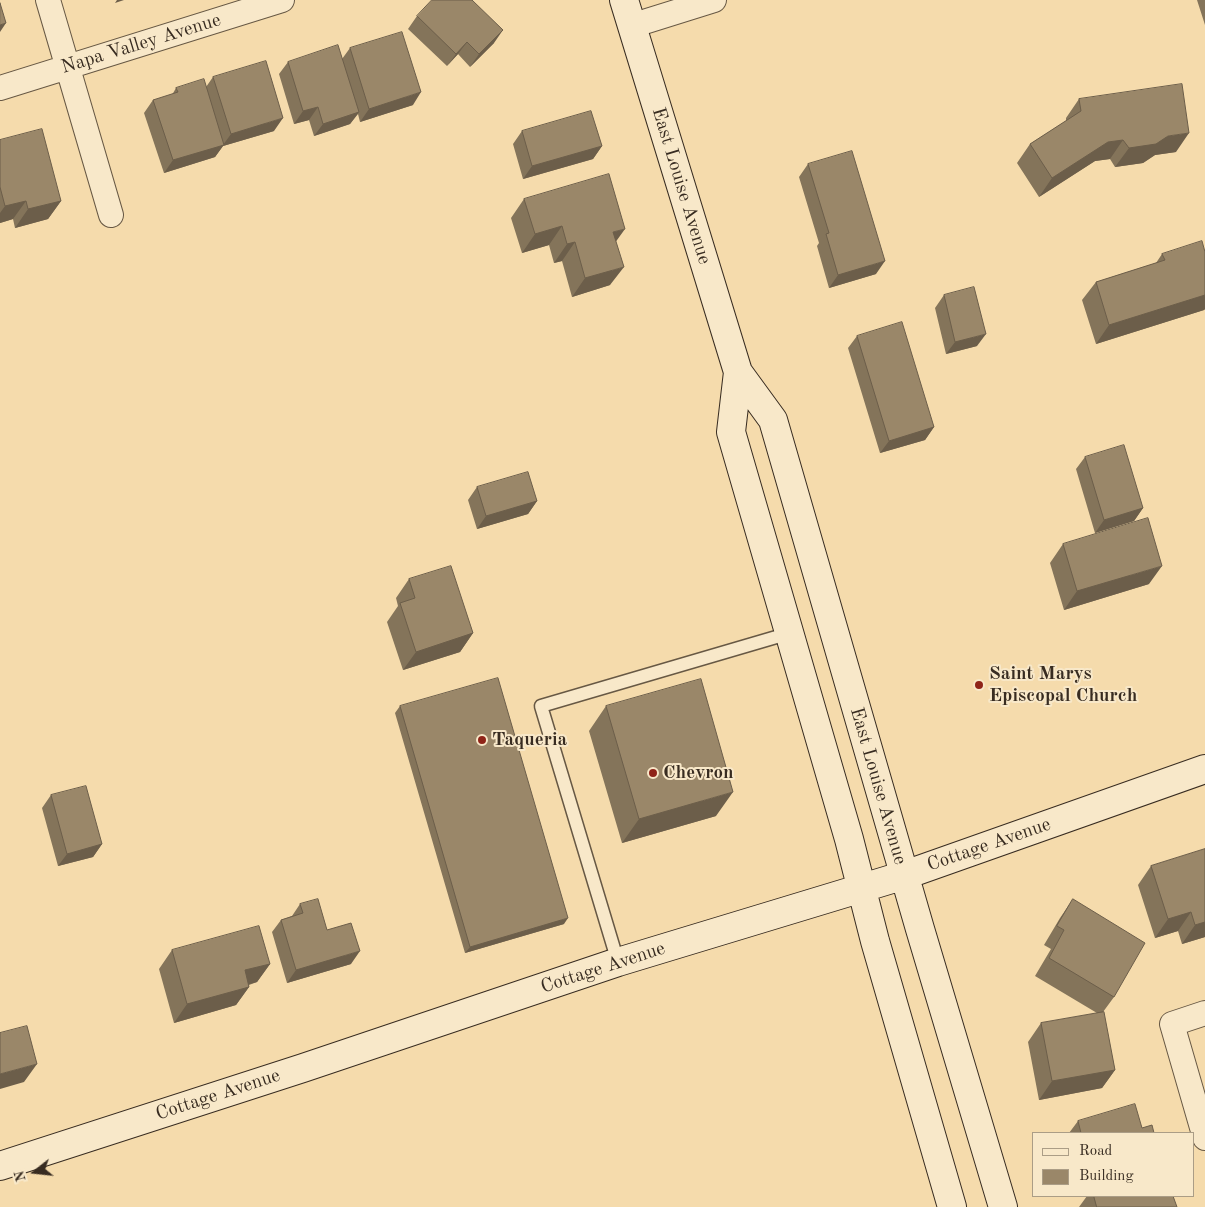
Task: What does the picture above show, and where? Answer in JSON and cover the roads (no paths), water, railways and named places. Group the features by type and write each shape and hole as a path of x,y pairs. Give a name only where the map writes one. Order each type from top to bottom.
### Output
{"street":[{"path":"48,0 111,215"},
{"name":"Napa Valley Avenue","path":"0,88 282,0"},
{"name":"East Louise Avenue","path":"624,0 738,372 773,420 1003,1207"},
{"path":"631,26 714,0"},
{"name":"East Louise Avenue","path":"738,372 731,432 790,633 952,1207"},
{"name":"Cottage Avenue","path":"0,1166 303,1068 618,962 905,875 1205,769"},
{"path":"1205,1013 1172,1024 1205,1138"}],"lane":[{"path":"618,962 541,706 790,633"}],"place":[{"name":"Saint Marys Episcopal Church","path":"979,685"},
{"name":"Taqueria","path":"482,740"},
{"name":"Chevron","path":"653,773"}]}
